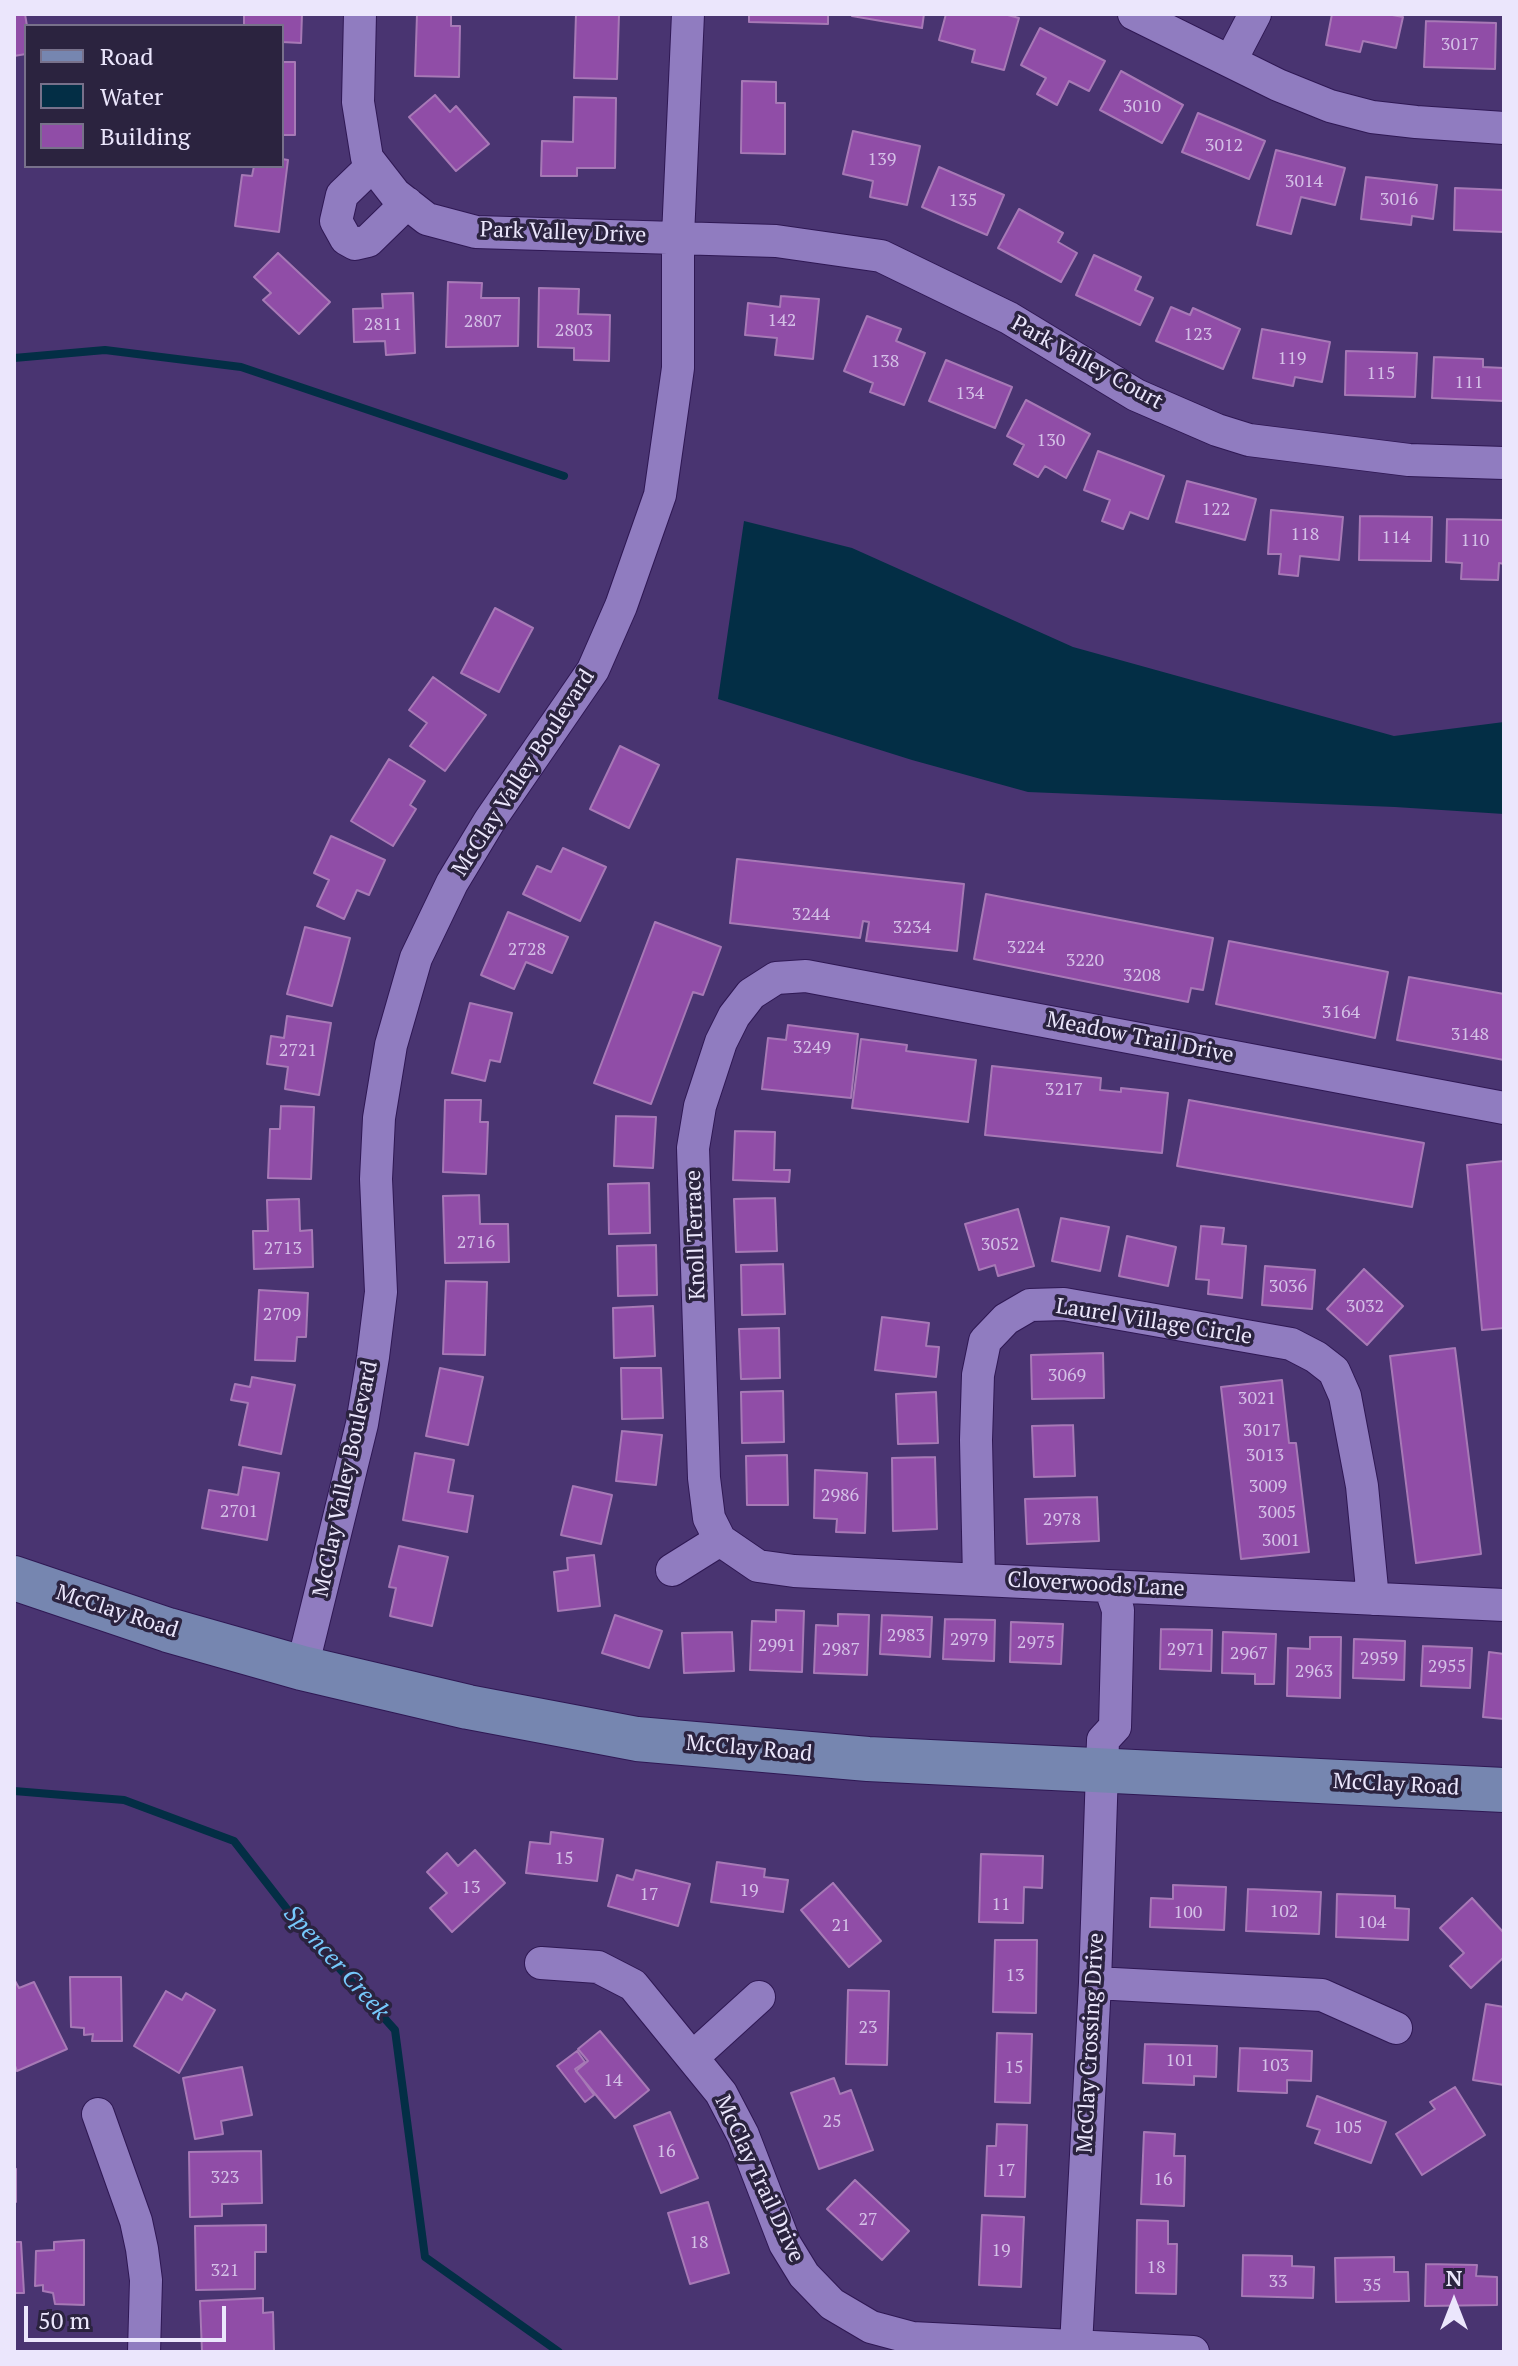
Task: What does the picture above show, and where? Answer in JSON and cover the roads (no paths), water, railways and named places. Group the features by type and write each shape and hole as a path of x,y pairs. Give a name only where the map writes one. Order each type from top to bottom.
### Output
{"main road":[{"name":"McClay Road","path":"14,1578 168,1630 302,1668 468,1707 637,1739 839,1757 1102,1755 1504,1790"}],"street":[{"name":"Park Valley Drive","path":"360,14 358,102 367,158 395,194 427,219 476,232 678,236"},
{"name":"McClay Valley Boulevard","path":"302,1668 362,1424 373,1357 381,1292 376,1179 379,1118 391,1045 416,958 452,883 490,820 593,670 631,578 660,495 678,368 678,236 688,14"},
{"path":"1134,14 1278,85 1330,106 1372,117 1504,128"},
{"path":"1231,60 1255,14"},
{"path":"372,166 342,195 336,221 346,239 355,244 368,241 407,203"},
{"name":"Park Valley Court","path":"678,236 776,241 881,256 1009,318 1136,395 1249,440 1409,460 1504,463"},
{"name":"Meadow Trail Drive","path":"776,978 806,976 850,983 1504,1108"},
{"name":"Knoll Terrace","path":"714,1529 704,1478 693,1148 700,1106 721,1042 734,1016 751,994 776,978"},
{"name":"Laurel Village Circle","path":"979,1579 976,1440 978,1375 985,1341 1006,1319 1030,1305 1064,1304 1291,1344 1334,1371 1345,1396 1362,1486 1373,1599"},
{"path":"672,1570 714,1529"},
{"name":"Cloverwoods Lane","path":"714,1529 758,1566 794,1571 1504,1605"},
{"name":"McClay Crossing Drive","path":"1076,2346 1095,1983 1102,1755 1093,1727 1098,1607 1110,1587"},
{"name":"McClay Trail Drive","path":"541,1963 598,1967 633,1985 721,2093 743,2135 785,2244 804,2275 832,2304 871,2327 911,2345 1076,2346 1193,2352"},
{"path":"1095,1983 1322,1995 1396,2028"},
{"path":"693,2057 759,1997"},
{"path":"98,2114 136,2221 142,2249 146,2280 144,2352"}],"water":[{"path":"744,521 852,548 1073,647 1394,736 1504,722 1504,814 1028,792 912,760 718,699"}],"waterway":[{"path":"14,358 105,350 241,367 564,476"},
{"name":"Spencer Creek","path":"14,1791 124,1800 234,1841 294,1918 395,2030 425,2257 559,2352"}]}
